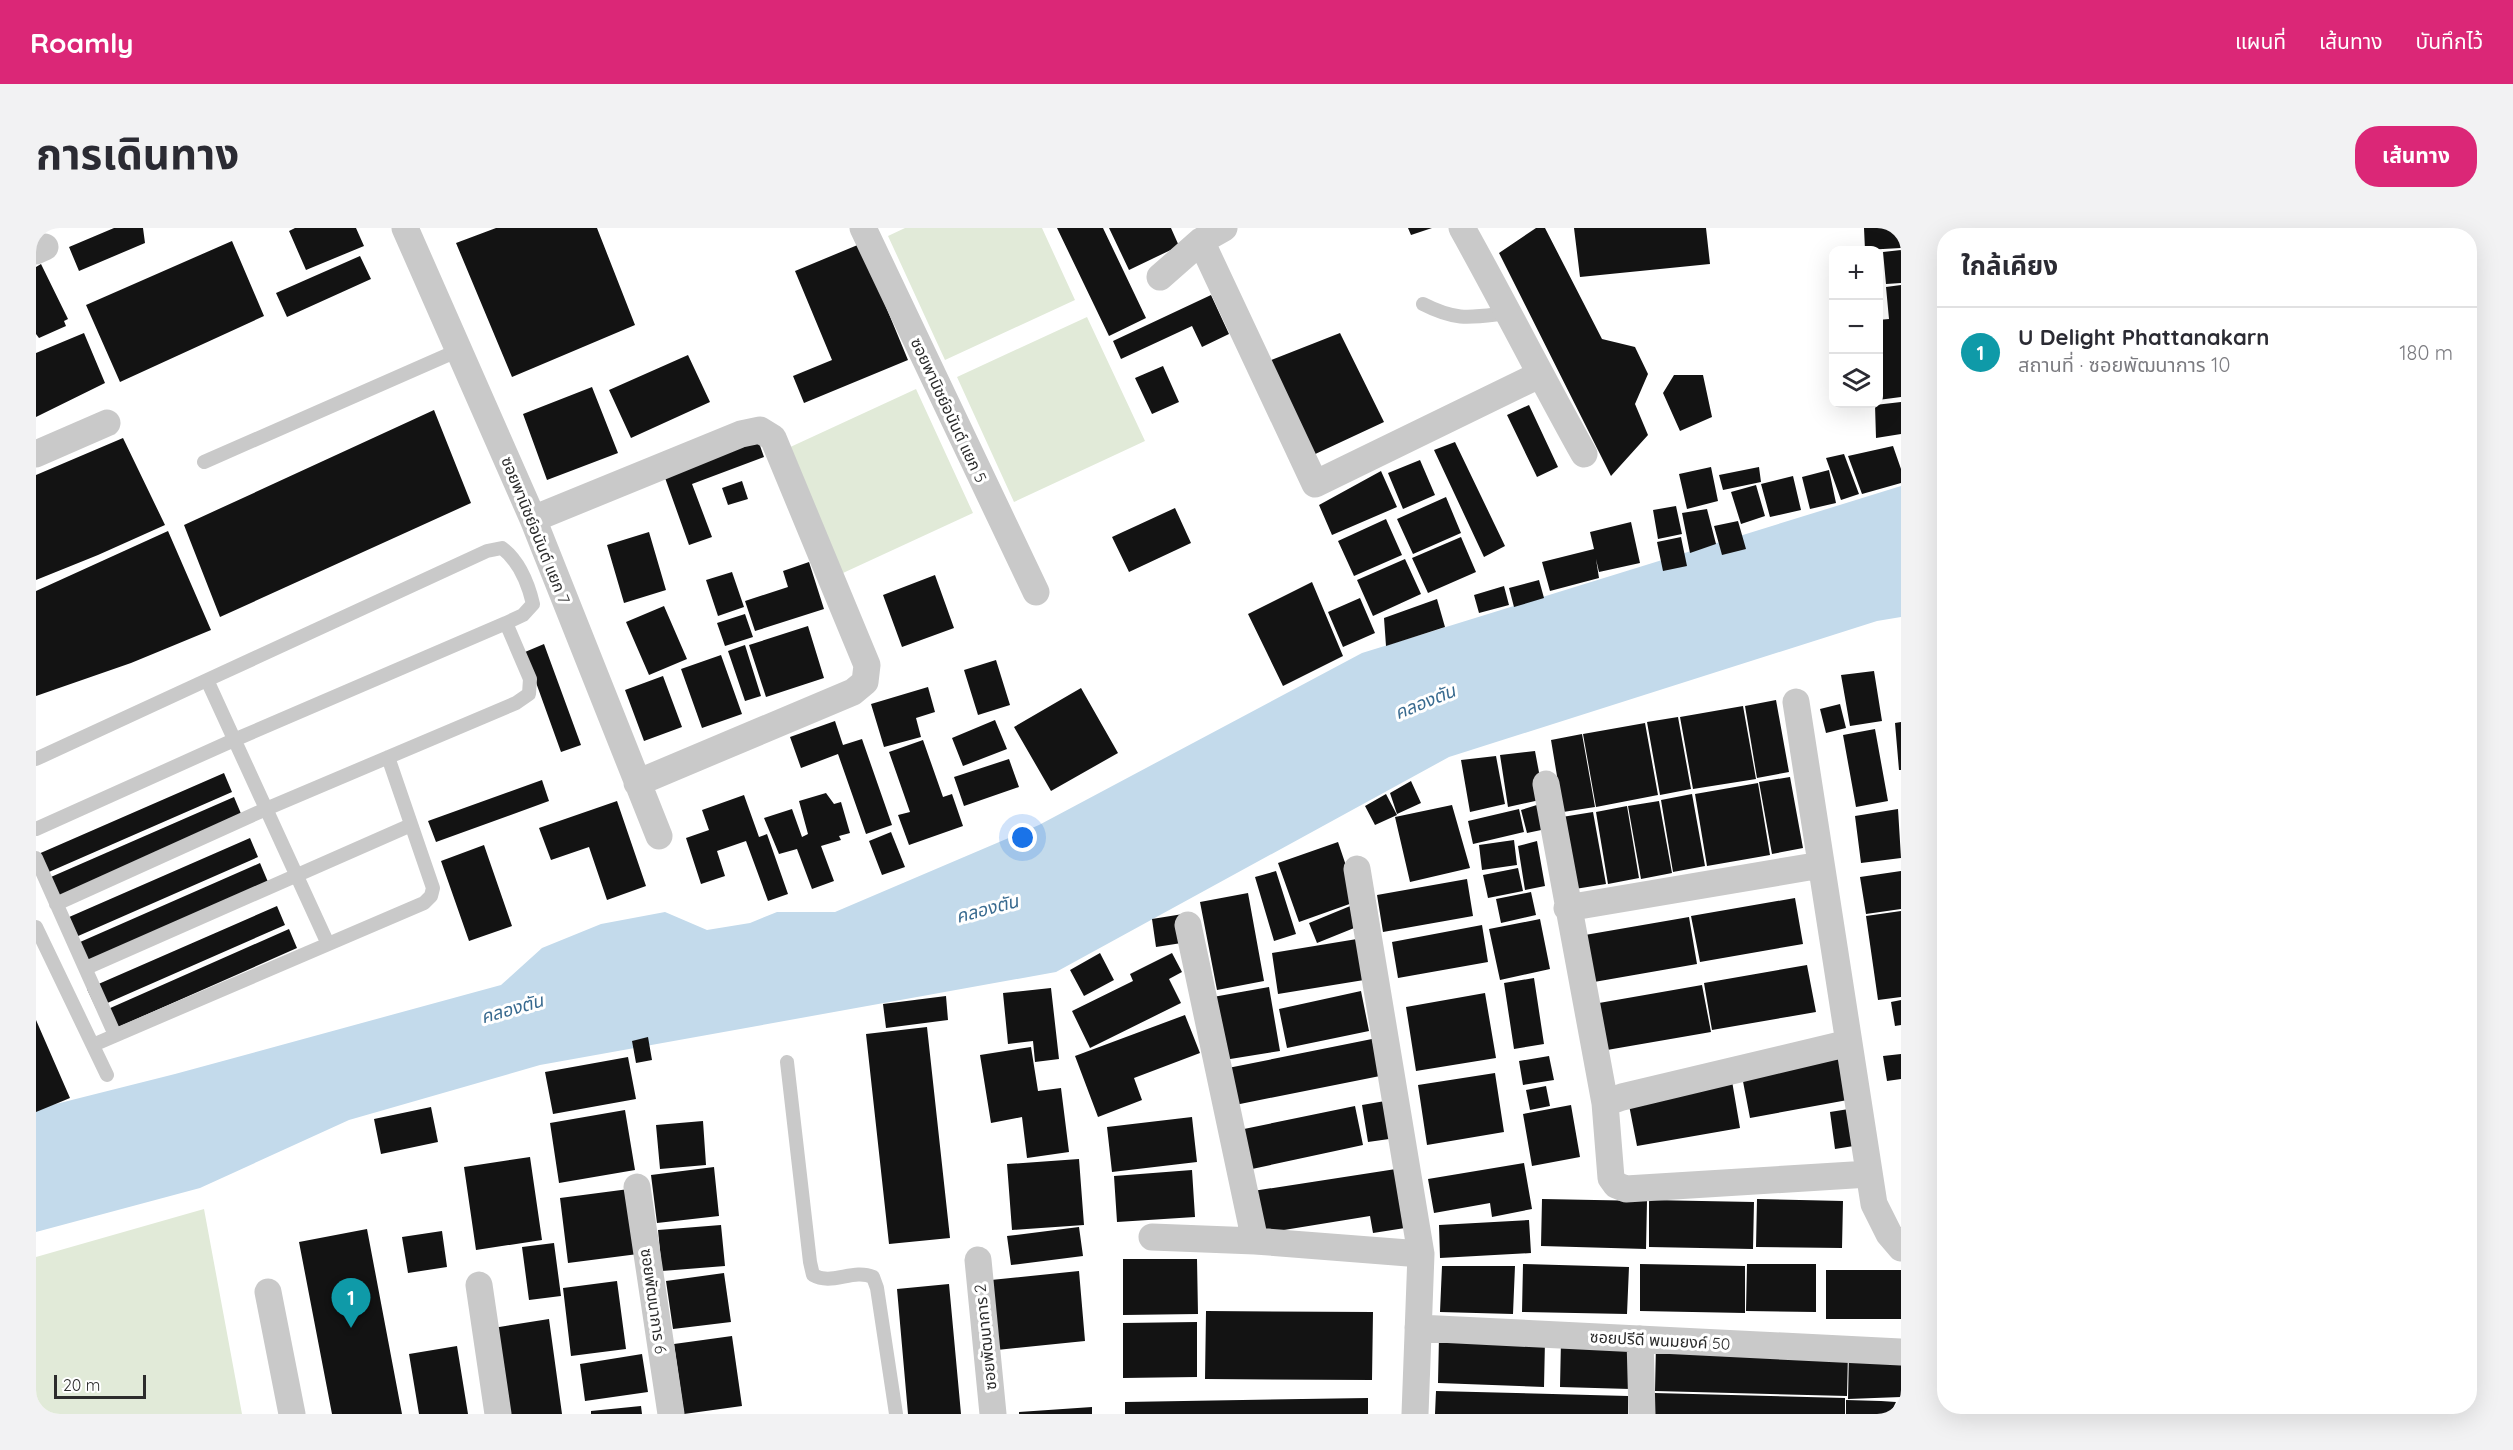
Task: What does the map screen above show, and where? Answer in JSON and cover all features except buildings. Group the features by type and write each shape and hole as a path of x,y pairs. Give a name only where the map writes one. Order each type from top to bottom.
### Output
{"street":[{"name":"ซอยพานิชย์อนันต์ แยก 7","path":"405,228 533,519 659,836"},
{"name":"ซอยพานิชย์อนันต์ แยก 5","path":"863,228 1036,592"},
{"path":"1160,277 1201,241 1224,228"},
{"path":"1462,228 1509,313 1539,375 1584,454"},
{"path":"1201,241 1315,484 1539,375"},
{"path":"36,454 107,423"},
{"path":"533,519 741,434 760,430 773,438 867,665 865,682 853,692 637,783"},
{"path":"1796,702 1874,1204 1889,1234 1901,1248"},
{"path":"1546,784 1567,908 1605,1103 1611,1178 1616,1185 1626,1189 1869,1174"},
{"path":"1567,908 1821,865"},
{"path":"1357,869 1421,1254 1415,1414"},
{"path":"1188,926 1255,1240"},
{"path":"1605,1103 1622,1096 1849,1043"},
{"name":"ซอยพัฒนาการ 6","path":"637,1187 670,1414"},
{"path":"1152,1238 1255,1240 1421,1254"},
{"name":"ซอยพัฒนาการ 2","path":"978,1260 993,1414"},
{"path":"479,1285 498,1414"},
{"path":"268,1292 292,1414"},
{"name":"ซอยปรีดี พนมยงค์ 50","path":"1418,1328 1901,1352"},
{"path":"1640,1339 1642,1414"}],"lane":[{"path":"1423,304 1443,314 1464,318 1509,313"},
{"path":"204,462 459,350"},
{"path":"36,759 487,551 502,548 513,556 530,590 533,604 524,615 234,740 36,830"},
{"path":"57,904 266,809 516,703 529,693 530,679 506,623"},
{"path":"207,680 328,944"},
{"path":"93,1045 424,903 431,896 434,888 388,757"},
{"path":"86,968 411,825"},
{"path":"36,858 115,1035"},
{"path":"36,927 107,1075"},
{"path":"787,1062 813,1275 822,1280 863,1272 873,1277 877,1288 896,1414"}],"green space":[{"path":"905,228 1042,228 1075,300 945,360 888,236"},
{"path":"1087,317 1145,441 1014,502 957,377"},
{"path":"916,389 973,513 843,573 786,449"},
{"path":"204,1209 242,1414 36,1414 36,1257"}],"water":[{"name":"คลองตัน","path":"1901,486 1901,617 1877,621 1449,757 1056,972 540,1065 349,1120 200,1188 36,1232 36,1109 175,1074 501,985 542,948 601,924 665,912 707,930 750,923 777,912 835,912 1039,825 1362,653"}],"place":[{"name":"U Delight Phattanakarn","path":"351,1328"}]}
